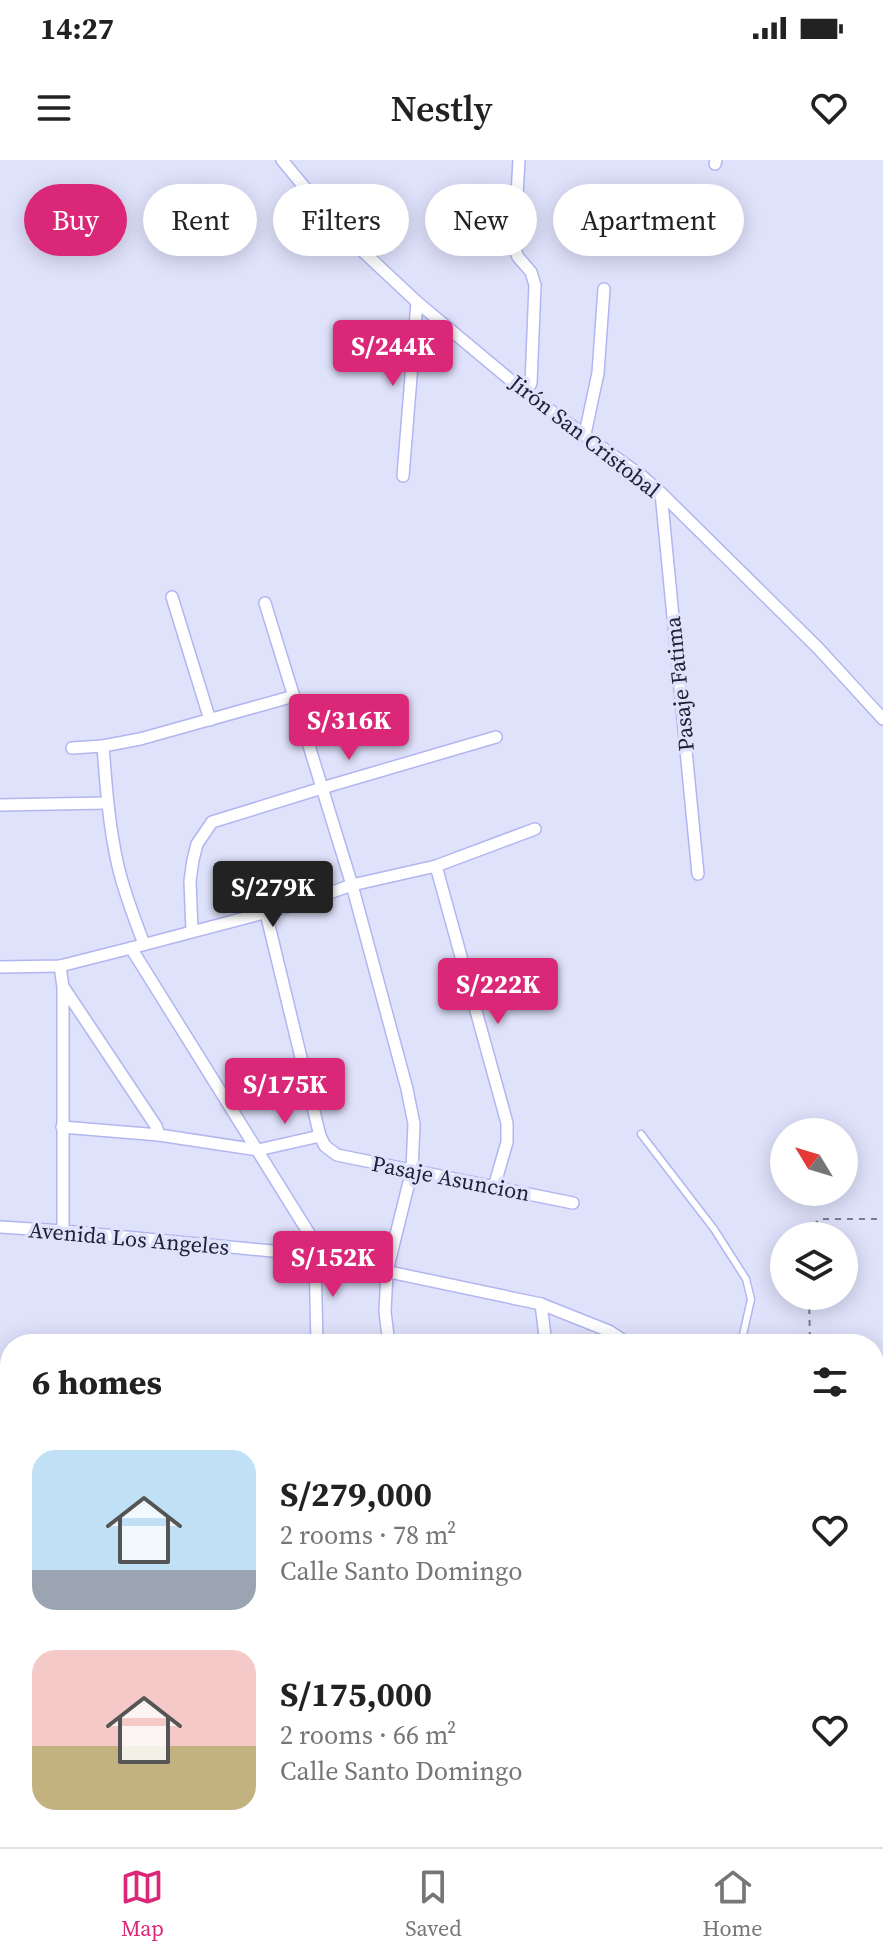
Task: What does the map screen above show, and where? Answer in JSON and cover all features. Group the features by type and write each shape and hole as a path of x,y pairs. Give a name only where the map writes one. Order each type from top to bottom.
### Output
{"street":[{"name":"Jirón San Cristobal","path":"282,160 338,228 417,302 526,393 661,493 818,648 883,719"},
{"path":"519,160 514,247 531,272 536,291 531,383 526,393"},
{"path":"585,434 598,373 604,289"},
{"path":"403,476 417,302"},
{"name":"Pasaje Fatima","path":"661,493 698,874"},
{"path":"172,597 210,720"},
{"path":"265,603 352,885 414,1124 412,1170 387,1271 385,1312 388,1334"},
{"path":"72,748 140,739 294,696"},
{"path":"192,931 190,881 193,860 197,844 212,822 496,737"},
{"path":"103,746 107,803 118,866 144,944"},
{"path":"0,805 107,803"},
{"path":"0,967 60,966 131,948 298,904 352,885 436,866 535,829"},
{"path":"436,866 507,1123 507,1142 494,1187"},
{"path":"62,1127 159,1135 258,1150 320,1136 266,913"},
{"path":"131,948 310,1235 315,1256 317,1334"},
{"path":"60,966 63,987 63,1231"},
{"path":"63,987 159,1135"},
{"name":"Pasaje Asuncion","path":"320,1136 329,1151 337,1155 573,1203"},
{"name":"Avenida Los Angeles","path":"0,1227 315,1256 541,1304 614,1334"},
{"path":"541,1304 545,1334"}],"lane":[{"path":"641,1134 714,1229 746,1279 751,1299 743,1334"}],"path":[{"path":"817,1222 820,1219 883,1219"},
{"path":"809,1310 810,1334"}]}
